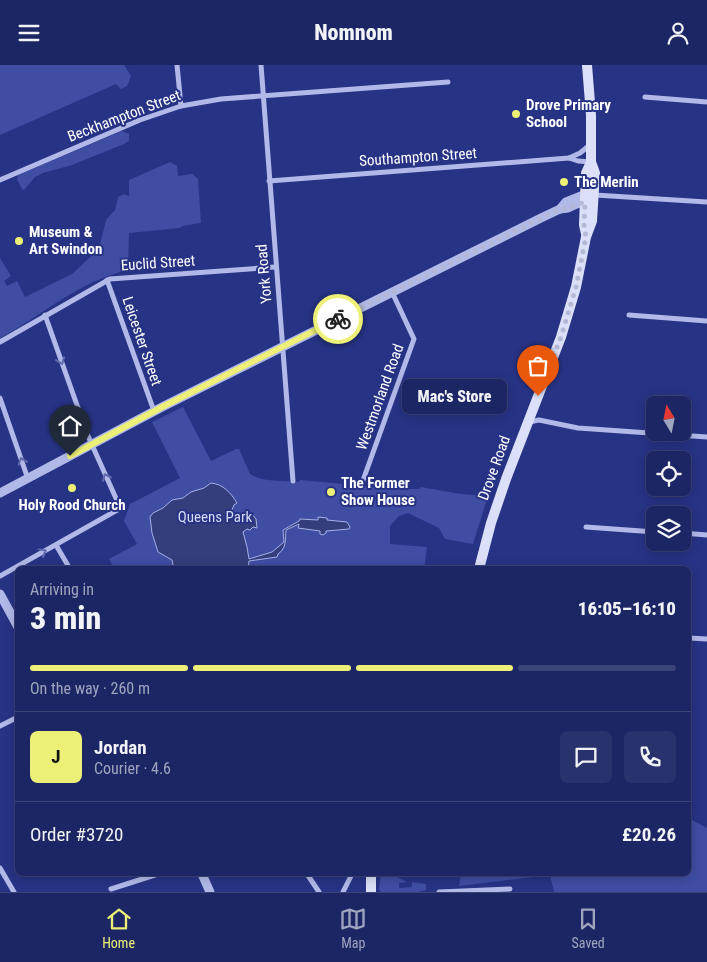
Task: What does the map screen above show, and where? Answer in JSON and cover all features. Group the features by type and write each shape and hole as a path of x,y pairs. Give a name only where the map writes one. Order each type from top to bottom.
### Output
{"main road":[{"name":"Drove Road","path":"480,566 499,497 550,368 568,313 586,237 584,225 589,197 586,173 591,162 592,143 588,65"},
{"path":"370,876 371,892"}],"street":[{"path":"177,65 181,106"},
{"name":"York Road","path":"260,65 293,481"},
{"name":"Beckhampton Street","path":"0,180 140,120 181,106 220,99 448,82"},
{"path":"645,97 707,102"},
{"name":"Southampton Street","path":"269,181 568,158 580,153 592,143"},
{"name":"Southampton Street","path":"568,158 580,162 591,162"},
{"path":"0,493 154,411 560,209 566,202 589,197 707,202"},
{"name":"Euclid Street","path":"0,342 107,280 275,267"},
{"name":"Leicester Street","path":"107,280 154,411"},
{"name":"Westmorland Road","path":"362,483 414,339 392,292"},
{"path":"17,566 119,509 119,505 91,445 45,315"},
{"path":"629,315 707,321"},
{"path":"0,398 28,479"},
{"path":"528,423 539,420 578,428 707,437"},
{"path":"586,527 646,530"},
{"path":"691,534 707,535"},
{"path":"56,545 68,566"},
{"path":"0,575 15,567"},
{"path":"0,594 15,622"},
{"path":"691,638 707,639"},
{"path":"0,726 15,718"},
{"path":"0,868 14,892"},
{"path":"111,889 152,876"},
{"path":"203,876 210,892"},
{"path":"308,876 319,892"},
{"path":"344,892 351,876"},
{"path":"439,892 499,891 510,889"}],"green space":[{"path":"0,65 124,65 131,76 127,86 121,89 116,84 0,135"},
{"path":"122,131 129,134 129,141 124,144 72,165 43,173 35,177 24,190 17,180 18,175"},
{"path":"170,162 177,166 178,176 192,174 198,179 201,223 180,228 129,233 128,270 110,275 77,290 0,338 0,258 11,276 4,281 7,286 17,281 25,297 72,274 99,249 106,220 115,210 118,197 124,194 129,196 129,180"},
{"name":"Queens Park","path":"183,407 211,461 239,449 250,474 261,479 299,482 300,480 399,489 419,489 421,487 461,494 488,496 473,544 445,539 439,528 408,513 399,516 390,526 390,544 427,547 424,566 112,566 109,559 137,544 124,521 130,504 180,478 152,422"},
{"path":"691,820 707,828 707,892 554,892 550,876 691,876"},
{"path":"381,876 395,876 407,882 399,883 399,888 412,887 412,882 426,884 426,890 418,892 381,892 379,889"},
{"path":"461,876 542,876 459,886"}],"shaded area":[{"path":"211,483 223,487 237,503 231,512 232,516 239,517 243,514 252,514 256,519 257,528 253,527 243,532 249,559 272,552 284,542 283,530 300,519 318,520 318,517 327,518 327,520 347,522 350,527 349,529 326,531 323,535 320,534 320,531 298,528 299,524 286,530 284,546 277,557 249,561 248,566 173,566 172,560 158,552 152,533 150,517 172,500 183,498 191,492 204,488"}],"way so far":[{"path":"338,319 560,209 585,202 584,225 586,237 576,287 561,337 538,396"}],"place":[{"name":"Drove Primary School","path":"516,114"},
{"name":"The Merlin","path":"564,182"},
{"name":"Museum & Art Swindon","path":"19,241"},
{"name":"Mac's Store","path":"538,396"},
{"name":"Holy Rood Church","path":"72,488"},
{"name":"The Former Show House","path":"331,492"}],"route":[{"path":"70,456 164,406 338,319"}]}
